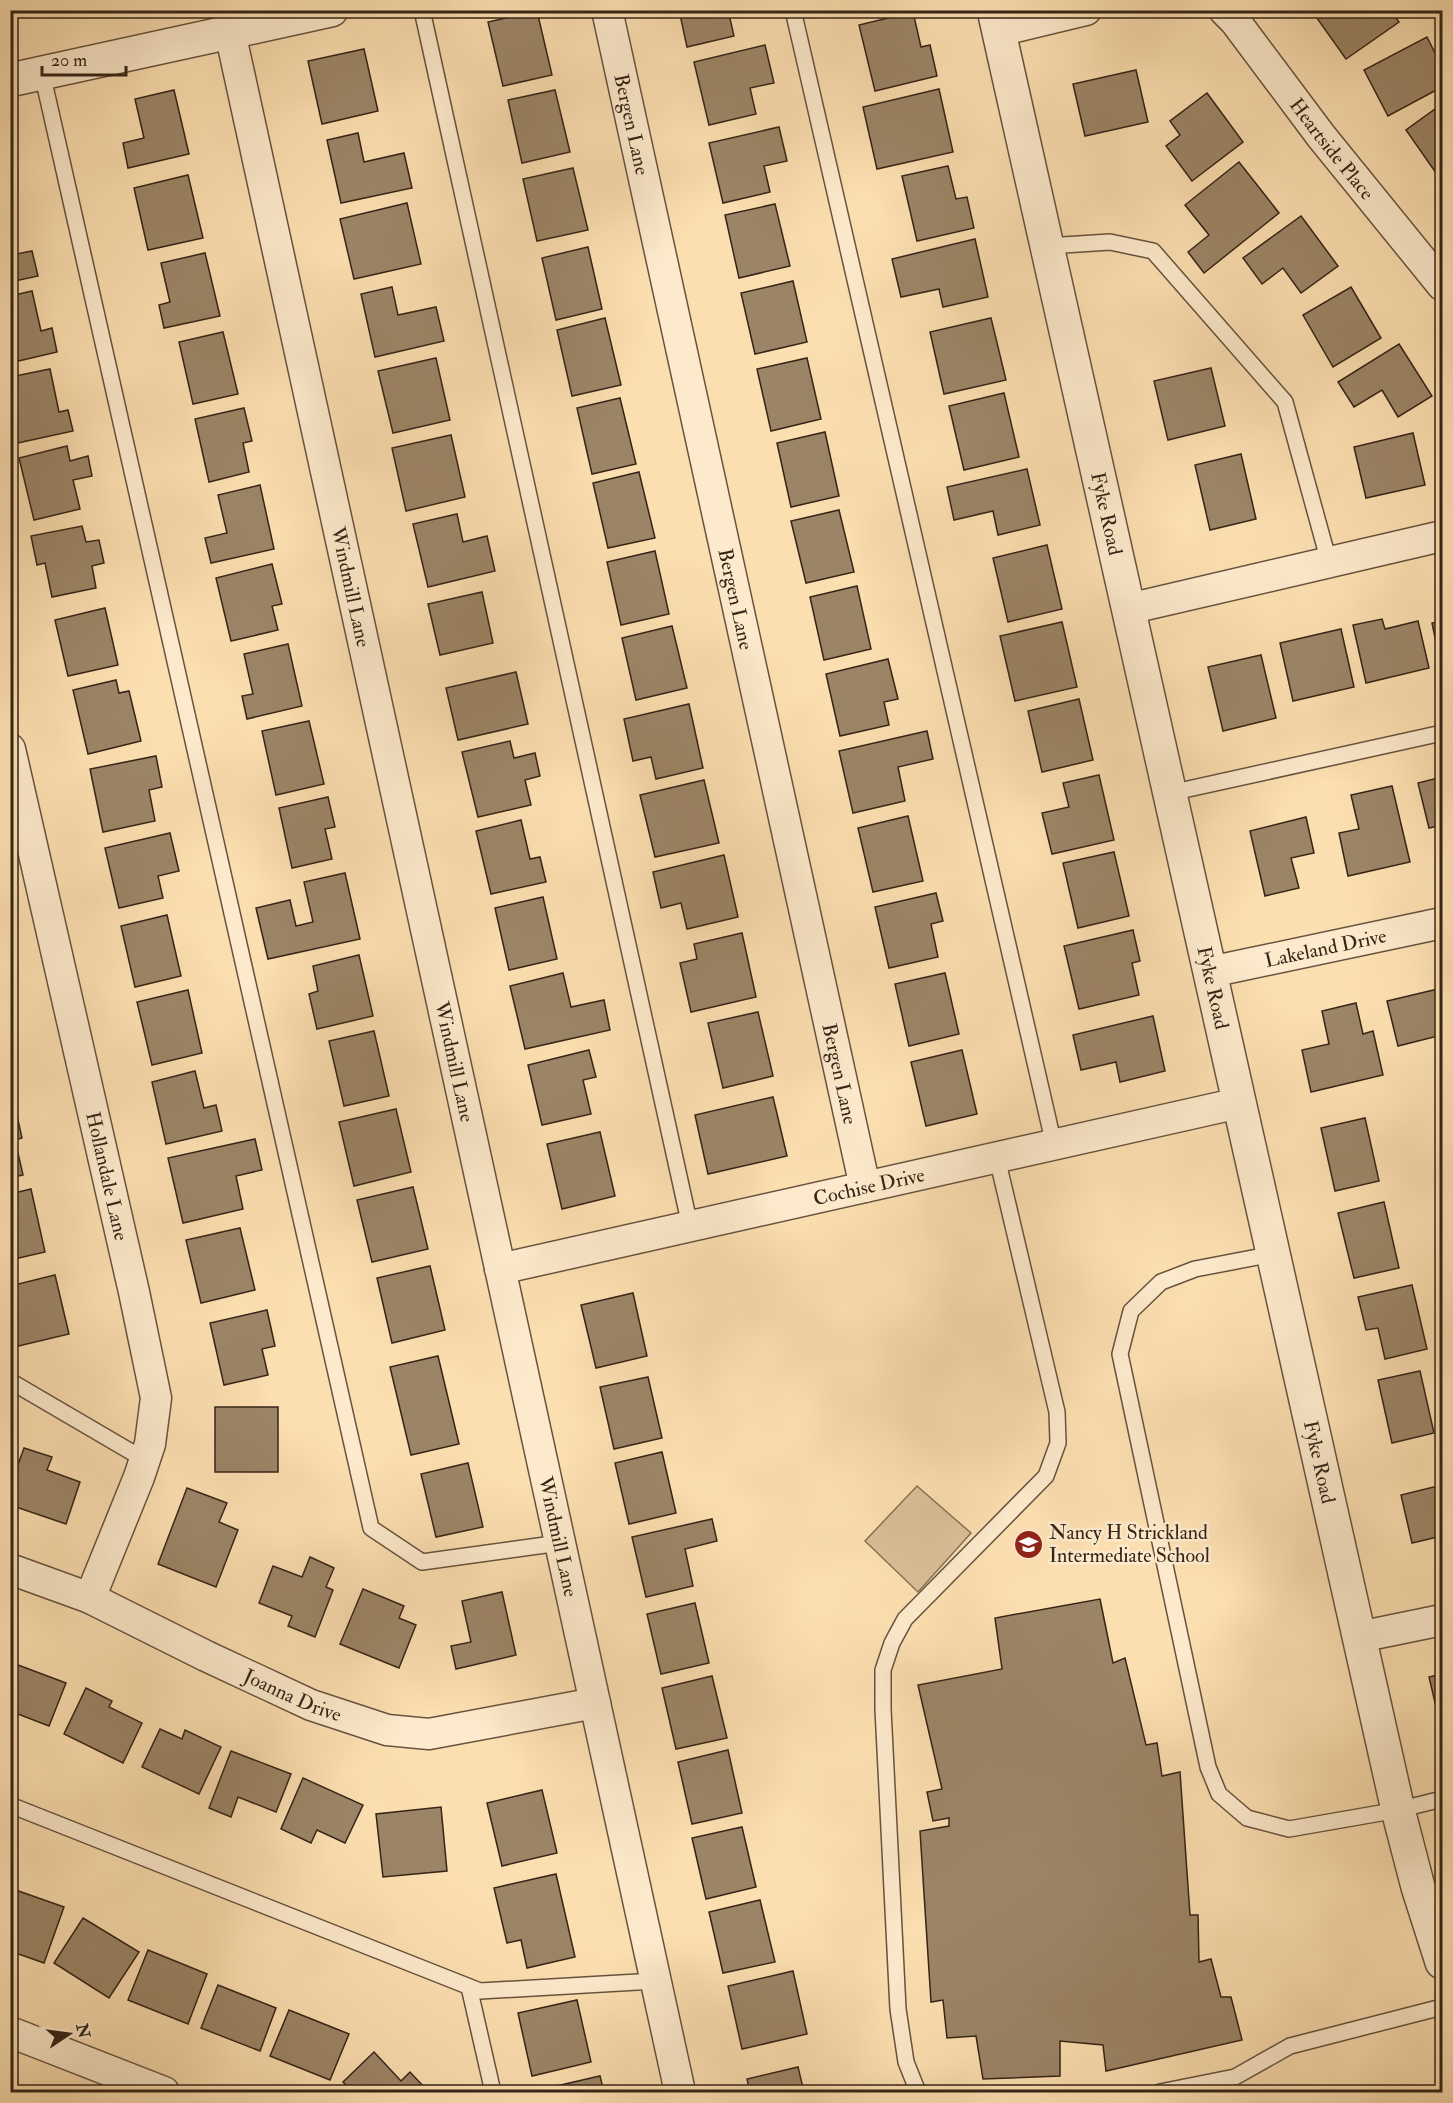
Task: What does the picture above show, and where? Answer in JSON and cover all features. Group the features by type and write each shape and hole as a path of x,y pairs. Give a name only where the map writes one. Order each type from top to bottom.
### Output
{"street":[{"path":"10,80 331,10"},
{"name":"Bergen Lane","path":"608,10 864,1187"},
{"path":"997,21 1086,10"},
{"name":"Heartside Place","path":"1224,10 1235,21 1321,136 1443,285"},
{"name":"Fyke Road","path":"997,21 1398,1810 1418,1887 1443,1962"},
{"name":"Windmill Lane","path":"230,32 680,2092"},
{"path":"1128,609 1443,536"},
{"name":"Hollandale Lane","path":"10,749 134,1292 156,1398 150,1443 145,1460 90,1598"},
{"name":"Lakeland Drive","path":"1210,972 1443,923"},
{"name":"Cochise Drive","path":"500,1269 1239,1103"},
{"name":"Joanna Drive","path":"10,1569 90,1598 195,1651 311,1705 387,1730 429,1734 595,1703"},
{"path":"1359,1637 1443,1620"},
{"path":"10,2032 164,2092"}],"lane":[{"path":"422,10 690,1226"},
{"path":"793,10 1054,1145"},
{"path":"42,73 371,1527 422,1562 560,1543"},
{"path":"1047,246 1110,242 1152,251 1285,402 1329,562"},
{"path":"1170,793 1443,733"},
{"path":"918,2092 906,2062 898,2009 883,1720 884,1670 892,1643 905,1619 1046,1476 1058,1443 1058,1412 997,1158"},
{"path":"1273,1254 1195,1269 1161,1282 1131,1311 1119,1354 1208,1767 1219,1794 1247,1818 1289,1829 1398,1810 1443,1799"},
{"path":"10,1381 145,1460"},
{"path":"10,1805 480,1991 655,1982"},
{"path":"469,1987 493,2092"},
{"path":"1160,2092 1235,2077 1290,2046 1443,2007"}],"shaded area":[{"path":"917,1486 971,1533 918,1592 865,1541"}],"building":[{"path":"679,10 728,10 734,36 687,47"},
{"path":"1320,10 1391,10 1399,22 1346,59 1314,14"},
{"path":"537,11 552,75 503,86 488,22"},
{"path":"913,12 921,47 930,45 937,76 875,91 859,25"},
{"path":"1427,37 1442,67 1442,87 1388,116 1364,70"},
{"path":"765,45 774,83 750,88 756,114 709,125 694,62"},
{"path":"364,49 378,111 322,124 308,61"},
{"path":"1136,70 1148,122 1085,136 1073,84"},
{"path":"939,89 953,152 877,169 863,107"},
{"path":"174,90 189,154 128,168 123,143 144,138 135,99"},
{"path":"555,90 570,152 522,163 508,100"},
{"path":"1207,93 1243,142 1192,181 1166,146 1180,135 1170,121"},
{"path":"1442,104 1442,169 1436,173 1406,130"},
{"path":"779,127 787,161 764,166 770,192 723,203 709,143"},
{"path":"358,133 364,162 404,153 412,188 341,203 327,140"},
{"path":"1239,162 1279,213 1204,273 1188,252 1209,235 1185,205"},
{"path":"948,166 956,199 967,197 974,228 917,241 902,176"},
{"path":"573,168 588,230 537,241 523,179"},
{"path":"188,175 203,238 148,250 134,188"},
{"path":"407,203 421,264 354,279 340,219"},
{"path":"775,204 790,266 739,278 725,215"},
{"path":"1301,216 1338,266 1301,293 1283,268 1262,284 1243,258"},
{"path":"975,239 988,297 943,307 939,289 901,297 892,259"},
{"path":"588,247 602,309 556,320 542,258"},
{"path":"10,248 12,255 32,251 38,276 10,282"},
{"path":"205,253 220,316 164,328 159,305 170,302 161,263"},
{"path":"793,281 807,342 755,354 741,293"},
{"path":"392,287 398,315 436,307 444,341 375,357 361,294"},
{"path":"1351,287 1381,338 1333,367 1303,315"},
{"path":"32,291 41,331 52,328 57,352 10,363 10,296"},
{"path":"605,318 621,385 572,396 557,330"},
{"path":"991,318 1006,380 944,394 930,332"},
{"path":"223,332 238,394 193,404 179,342"},
{"path":"1399,344 1432,396 1398,417 1382,390 1354,407 1338,382"},
{"path":"436,358 450,420 393,433 378,371"},
{"path":"807,358 821,419 771,431 757,369"},
{"path":"1211,368 1225,426 1168,440 1154,381"},
{"path":"50,369 59,412 68,410 73,431 13,444 10,422 15,421 10,402 10,377"},
{"path":"1004,393 1019,457 964,470 949,406"},
{"path":"620,398 636,464 592,474 577,408"},
{"path":"244,408 252,441 243,443 249,472 209,482 195,419"},
{"path":"825,432 839,496 791,507 777,443"},
{"path":"1413,433 1425,485 1366,498 1354,447"},
{"path":"451,435 465,497 406,511 392,448"},
{"path":"67,446 70,461 88,456 92,476 73,480 80,509 34,520 19,458"},
{"path":"1241,454 1256,519 1210,530 1195,465"},
{"path":"1027,469 1040,525 998,535 993,511 954,520 947,487"},
{"path":"639,472 655,538 608,548 593,483"},
{"path":"260,485 274,549 211,563 205,538 227,533 218,495"},
{"path":"839,510 854,572 806,583 791,521"},
{"path":"457,514 463,542 487,536 495,571 428,587 413,524"},
{"path":"82,526 86,542 99,540 104,563 92,566 96,588 52,597 45,563 37,565 31,536"},
{"path":"1047,545 1062,609 1008,622 993,558"},
{"path":"655,551 669,614 621,625 607,562"},
{"path":"272,564 282,604 272,606 278,630 231,641 216,578"},
{"path":"857,586 871,649 824,660 810,597"},
{"path":"482,592 493,643 440,655 428,604"},
{"path":"105,608 118,665 68,676 55,620"},
{"path":"1382,619 1385,629 1418,621 1429,668 1366,683 1353,625"},
{"path":"1442,621 1442,671 1432,623"},
{"path":"1062,622 1077,687 1015,701 1000,636"},
{"path":"672,626 687,688 636,700 622,638"},
{"path":"1341,629 1354,687 1293,701 1280,643"},
{"path":"288,644 302,706 247,719 242,696 253,694 244,654"},
{"path":"1261,655 1276,718 1223,731 1208,667"},
{"path":"888,659 898,699 884,702 889,725 840,736 826,674"},
{"path":"516,672 528,724 458,740 446,688"},
{"path":"116,680 119,693 129,691 141,741 88,754 73,690"},
{"path":"1079,699 1093,760 1042,772 1028,711"},
{"path":"689,704 703,768 656,779 651,757 633,761 624,719"},
{"path":"309,721 324,784 276,795 262,731"},
{"path":"927,731 933,759 898,767 905,801 853,813 839,751"},
{"path":"510,741 514,758 535,753 540,776 525,780 531,805 478,817 462,752"},
{"path":"156,756 162,787 149,790 155,821 103,832 90,769"},
{"path":"1099,775 1114,840 1052,854 1042,813 1069,807 1063,783"},
{"path":"1442,777 1442,825 1429,828 1418,783"},
{"path":"704,780 719,843 655,857 640,795"},
{"path":"1392,786 1410,862 1348,876 1339,833 1359,829 1351,795"},
{"path":"328,797 335,827 325,829 332,859 292,868 279,808"},
{"path":"908,816 923,881 873,892 858,828"},
{"path":"1306,817 1314,853 1291,858 1299,888 1265,896 1250,831"},
{"path":"521,820 530,859 540,857 546,882 491,894 476,831"},
{"path":"170,833 179,871 158,876 163,898 119,908 105,848"},
{"path":"1114,852 1129,916 1078,928 1063,863"},
{"path":"724,855 738,917 687,929 681,903 661,908 653,872"},
{"path":"345,873 360,939 268,959 256,908 290,900 296,926 313,922 304,882"},
{"path":"936,893 943,921 931,924 938,957 889,968 875,907"},
{"path":"543,897 557,959 509,970 495,908"},
{"path":"167,915 181,976 135,987 121,926"},
{"path":"1133,930 1140,961 1132,963 1139,995 1079,1009 1064,946"},
{"path":"742,933 756,997 691,1012 680,963 697,959 694,944"},
{"path":"359,955 373,1016 317,1029 309,994 318,991 313,966"},
{"path":"563,973 571,1007 604,1000 610,1030 525,1049 510,986"},
{"path":"945,973 959,1034 909,1046 895,984"},
{"path":"1442,988 1442,1035 1398,1046 1387,1001"},
{"path":"188,990 202,1053 152,1065 137,1002"},
{"path":"1356,1003 1363,1034 1373,1031 1383,1075 1311,1092 1302,1050 1329,1044 1322,1011"},
{"path":"758,1012 773,1076 723,1088 708,1023"},
{"path":"1153,1016 1165,1071 1120,1082 1116,1062 1081,1070 1073,1035"},
{"path":"374,1031 389,1096 344,1106 329,1041"},
{"path":"589,1050 596,1077 583,1080 591,1114 542,1125 528,1065"},
{"path":"962,1050 977,1114 926,1126 911,1062"},
{"path":"195,1071 204,1108 216,1105 222,1131 166,1144 152,1082"},
{"path":"773,1097 787,1156 708,1174 695,1115"},
{"path":"396,1109 411,1172 354,1186 339,1122"},
{"path":"16,1111 22,1138 15,1140 23,1175 10,1178 10,1112"},
{"path":"1365,1118 1379,1181 1335,1191 1321,1128"},
{"path":"600,1132 615,1196 562,1209 547,1144"},
{"path":"255,1139 262,1170 236,1176 243,1209 183,1223 168,1158"},
{"path":"413,1187 428,1249 372,1262 357,1200"},
{"path":"31,1189 45,1252 10,1260 10,1194"},
{"path":"1384,1202 1399,1268 1354,1278 1338,1213"},
{"path":"240,1228 255,1290 201,1303 186,1240"},
{"path":"430,1266 445,1330 392,1343 377,1278"},
{"path":"55,1275 69,1334 10,1348 10,1286"},
{"path":"1412,1285 1427,1349 1385,1359 1378,1328 1366,1330 1358,1297"},
{"path":"633,1293 647,1356 596,1368 581,1305"},
{"path":"267,1310 275,1346 262,1349 268,1375 224,1385 210,1323"},
{"path":"438,1356 459,1444 411,1455 390,1367"},
{"path":"1420,1371 1434,1433 1392,1443 1378,1380"},
{"path":"648,1377 662,1438 614,1449 600,1387"},
{"path":"215,1407 278,1407 278,1472 215,1472"},
{"path":"24,1448 52,1457 47,1470 80,1482 66,1524 10,1505 10,1487"},
{"path":"662,1452 676,1513 629,1524 615,1463"},
{"path":"468,1463 483,1527 436,1537 421,1474"},
{"path":"1442,1485 1442,1536 1412,1543 1401,1495"},
{"path":"187,1488 227,1503 219,1522 238,1530 216,1587 158,1564"},
{"path":"712,1519 717,1541 685,1549 693,1586 646,1597 632,1537"},
{"path":"310,1557 334,1568 326,1587 333,1590 315,1637 288,1626 292,1616 259,1603 273,1566 302,1577"},
{"path":"363,1589 404,1606 399,1618 416,1625 399,1668 340,1644"},
{"path":"502,1592 516,1655 456,1669 451,1646 471,1642 462,1601"},
{"path":"1100,1599 1113,1663 1125,1658 1146,1745 1157,1743 1162,1776 1180,1772 1190,1915 1198,1915 1199,1962 1211,1959 1221,1997 1231,1997 1242,2040 1106,2071 1103,2045 1060,2041 1060,2076 983,2079 976,2036 947,2038 943,2000 931,2002 920,1831 949,1826 949,1818 933,1821 927,1792 942,1789 918,1685 1002,1669 995,1618"},
{"path":"695,1603 709,1663 661,1674 647,1614"},
{"path":"10,1662 66,1683 49,1726 10,1711"},
{"path":"1442,1674 1442,1723 1440,1724 1429,1677"},
{"path":"712,1676 727,1738 676,1749 662,1688"},
{"path":"86,1688 112,1701 109,1707 142,1723 123,1763 64,1734"},
{"path":"160,1729 182,1739 185,1730 221,1747 199,1794 142,1767"},
{"path":"728,1750 742,1813 692,1824 678,1762"},
{"path":"231,1751 291,1774 276,1812 238,1797 231,1817 209,1808"},
{"path":"303,1778 363,1805 345,1843 317,1830 311,1843 281,1829"},
{"path":"542,1790 557,1853 502,1866 487,1803"},
{"path":"441,1807 447,1871 383,1877 376,1814"},
{"path":"742,1827 756,1887 706,1899 692,1838"},
{"path":"556,1874 575,1957 527,1968 521,1940 507,1943 494,1888"},
{"path":"10,1888 64,1907 44,1963 10,1951"},
{"path":"760,1900 775,1962 723,1973 709,1912"},
{"path":"83,1918 139,1952 109,1998 54,1963"},
{"path":"148,1950 207,1974 188,2024 128,2000"},
{"path":"793,1971 807,2034 742,2049 728,1986"},
{"path":"218,1985 276,2008 260,2051 201,2028"},
{"path":"577,2000 591,2062 532,2076 518,2013"},
{"path":"289,2010 349,2034 330,2080 270,2056"},
{"path":"374,2052 401,2081 410,2072 427,2090 424,2092 353,2092 343,2082"},
{"path":"798,2067 804,2092 750,2092 747,2079"},
{"path":"600,2076 604,2092 544,2092 543,2089"}],"place":[{"name":"Nancy H Strickland Intermediate School","path":"1028,1544"}]}
